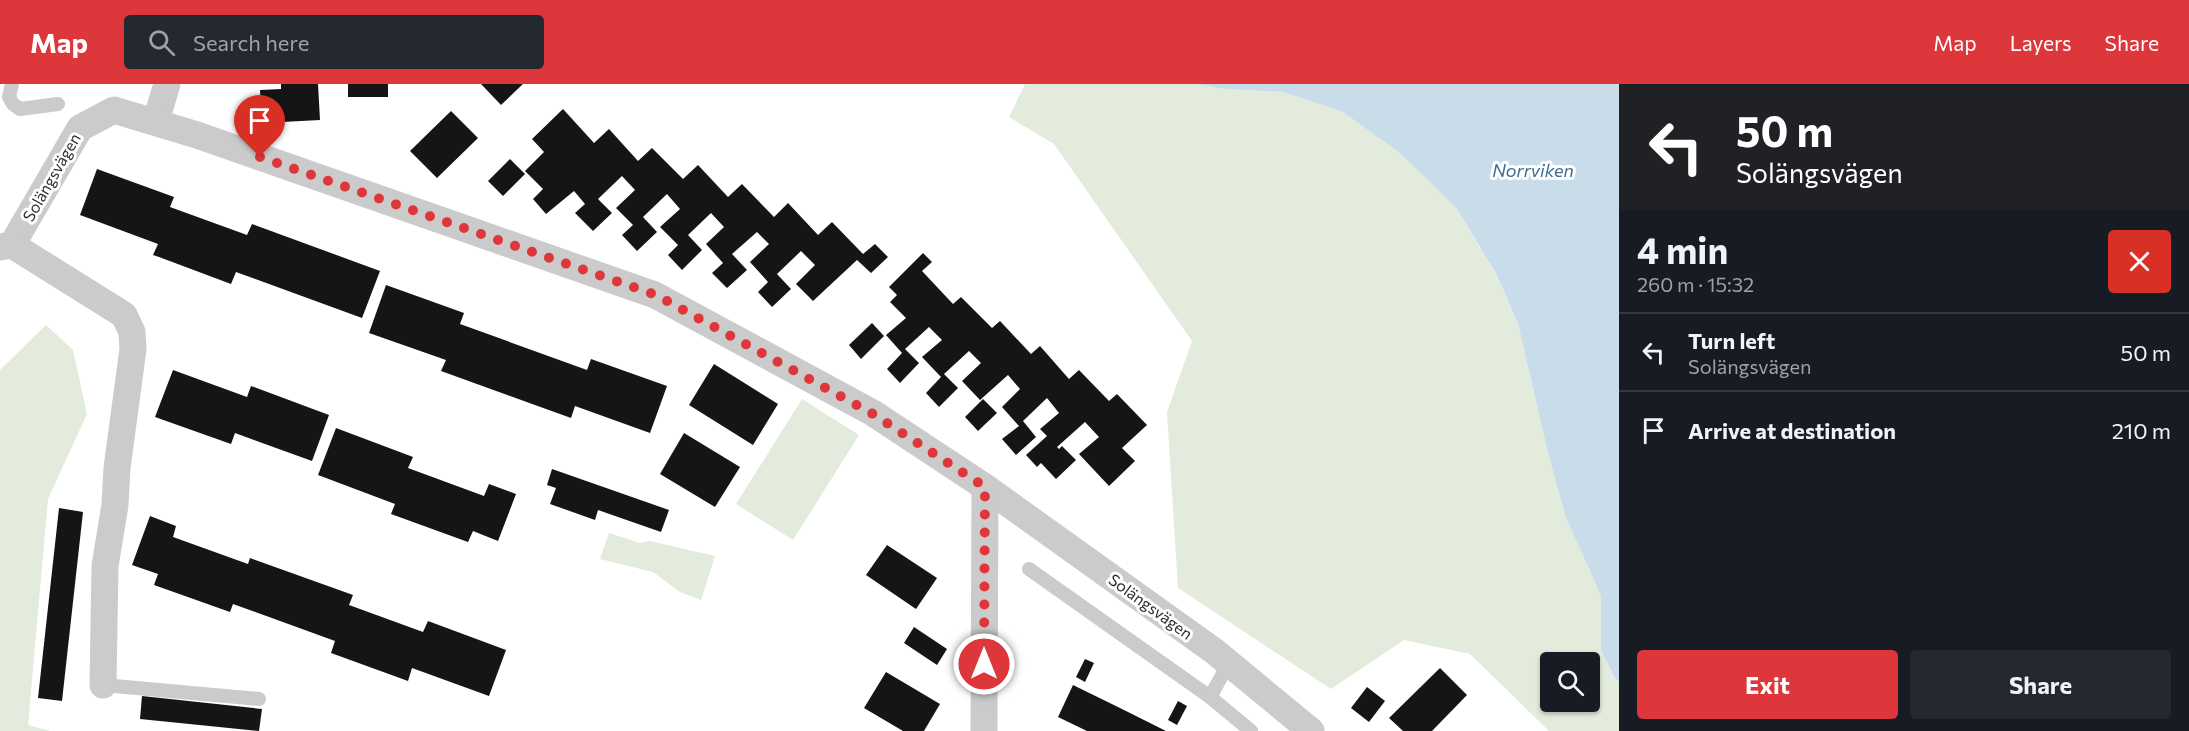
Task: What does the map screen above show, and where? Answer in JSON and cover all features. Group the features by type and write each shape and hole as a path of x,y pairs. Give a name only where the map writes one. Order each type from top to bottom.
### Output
{"street":[{"path":"156,121 167,84"},
{"name":"Solängsvägen","path":"103,685 105,566 115,505 117,468 133,349 132,332 124,315 6,246 80,128 114,110 156,121 656,295 873,414 985,487 1229,663 1311,731"},
{"path":"984,731 985,487"}],"lane":[{"path":"12,84 9,97 20,109 58,104"},
{"path":"1029,569 1210,697 1251,731"},
{"path":"1210,697 1229,663"},
{"path":"103,685 260,699"}],"green space":[{"path":"1025,84 1196,84 1224,89 1283,92 1343,112 1401,154 1457,209 1496,275 1518,324 1547,449 1585,560 1601,596 1601,651 1615,678 1619,681 1619,731 1549,731 1470,654 1404,640 1331,689 1178,588 1167,412 1192,341 1054,144 1009,117"},
{"path":"46,325 73,350 87,414 48,499 28,725 50,731 0,731 0,370"},
{"path":"802,399 859,435 793,540 736,504"},
{"path":"609,533 640,543 650,541 715,556 701,600 680,592 653,572 600,559"}],"water":[{"name":"Norrviken","path":"1196,84 1619,84 1619,681 1615,678 1601,651 1601,596 1566,517 1547,449 1518,324 1496,274 1457,209 1401,154 1343,112 1283,92 1224,89"}],"building":[{"path":"281,84 318,84 320,120 282,122 282,109 261,110 260,90 281,89"},
{"path":"348,84 388,84 388,97 348,97"},
{"path":"481,84 523,84 501,105"},
{"path":"563,109 594,143 609,129 638,161 652,148 683,179 698,165 728,197 742,184 774,217 788,203 818,235 832,222 863,254 875,244 888,257 871,273 857,260 813,301 796,284 815,265 801,251 777,274 791,289 772,307 758,292 768,282 750,262 769,244 757,232 732,254 747,270 727,288 712,273 723,263 706,244 724,227 711,213 688,235 702,250 682,270 668,255 678,245 660,227 680,209 667,194 643,217 657,232 637,251 622,235 633,225 616,208 635,190 622,176 598,199 612,213 593,231 575,213 585,204 574,191 546,214 533,199 543,189 525,171 544,152 532,139"},
{"path":"451,111 478,138 437,178 410,151"},
{"path":"510,159 525,174 503,196 488,181"},
{"path":"97,169 174,197 170,207 247,235 252,224 380,271 362,318 236,272 231,284 153,255 158,244 80,215"},
{"path":"923,253 932,262 922,271 953,304 961,297 992,328 1000,321 1031,354 1040,346 1069,379 1079,370 1109,401 1117,394 1147,425 1122,448 1135,461 1109,486 1079,454 1099,437 1085,422 1057,447 1059,449 1062,446 1076,460 1056,479 1041,463 1037,467 1026,455 1047,436 1040,429 1059,413 1047,398 1023,421 1036,437 1016,455 1002,439 1019,426 1002,407 1020,389 1008,375 980,400 962,381 981,363 969,351 944,374 958,388 939,407 926,393 941,377 922,357 942,340 929,327 905,349 919,363 900,383 887,369 902,353 886,335 906,318 890,302 897,295 889,287"},
{"path":"386,285 464,313 460,324 587,370 591,359 667,386 650,433 575,406 571,418 441,371 446,360 369,333"},
{"path":"872,323 884,336 861,359 849,345"},
{"path":"714,364 778,404 753,445 689,405"},
{"path":"173,370 247,397 251,386 329,415 312,461 235,433 231,444 155,417"},
{"path":"983,399 997,413 978,431 965,417"},
{"path":"336,428 413,457 408,468 484,496 489,484 516,494 498,541 473,531 468,542 391,514 395,504 318,475"},
{"path":"684,433 740,467 715,507 660,474"},
{"path":"552,469 669,510 661,532 598,510 595,520 550,504 556,488 547,485"},
{"path":"59,508 83,512 62,701 38,698"},
{"path":"150,516 176,526 173,537 248,564 250,558 353,595 349,605 423,632 428,621 506,650 489,696 412,668 408,681 331,653 335,641 233,604 230,612 154,585 158,574 132,565"},
{"path":"887,545 937,578 916,609 866,575"},
{"path":"914,627 947,649 937,665 904,643"},
{"path":"1085,659 1094,663 1085,682 1076,677"},
{"path":"1440,668 1467,695 1432,731 1403,731 1389,718"},
{"path":"886,672 940,704 924,731 903,731 864,708"},
{"path":"1073,685 1166,731 1087,731 1058,717"},
{"path":"1367,687 1385,701 1369,722 1351,708"},
{"path":"142,696 262,709 259,731 140,719"},
{"path":"1178,701 1187,706 1177,725 1168,720"}],"route":[{"path":"260,157 656,295 873,414 985,487 984,664"}]}
